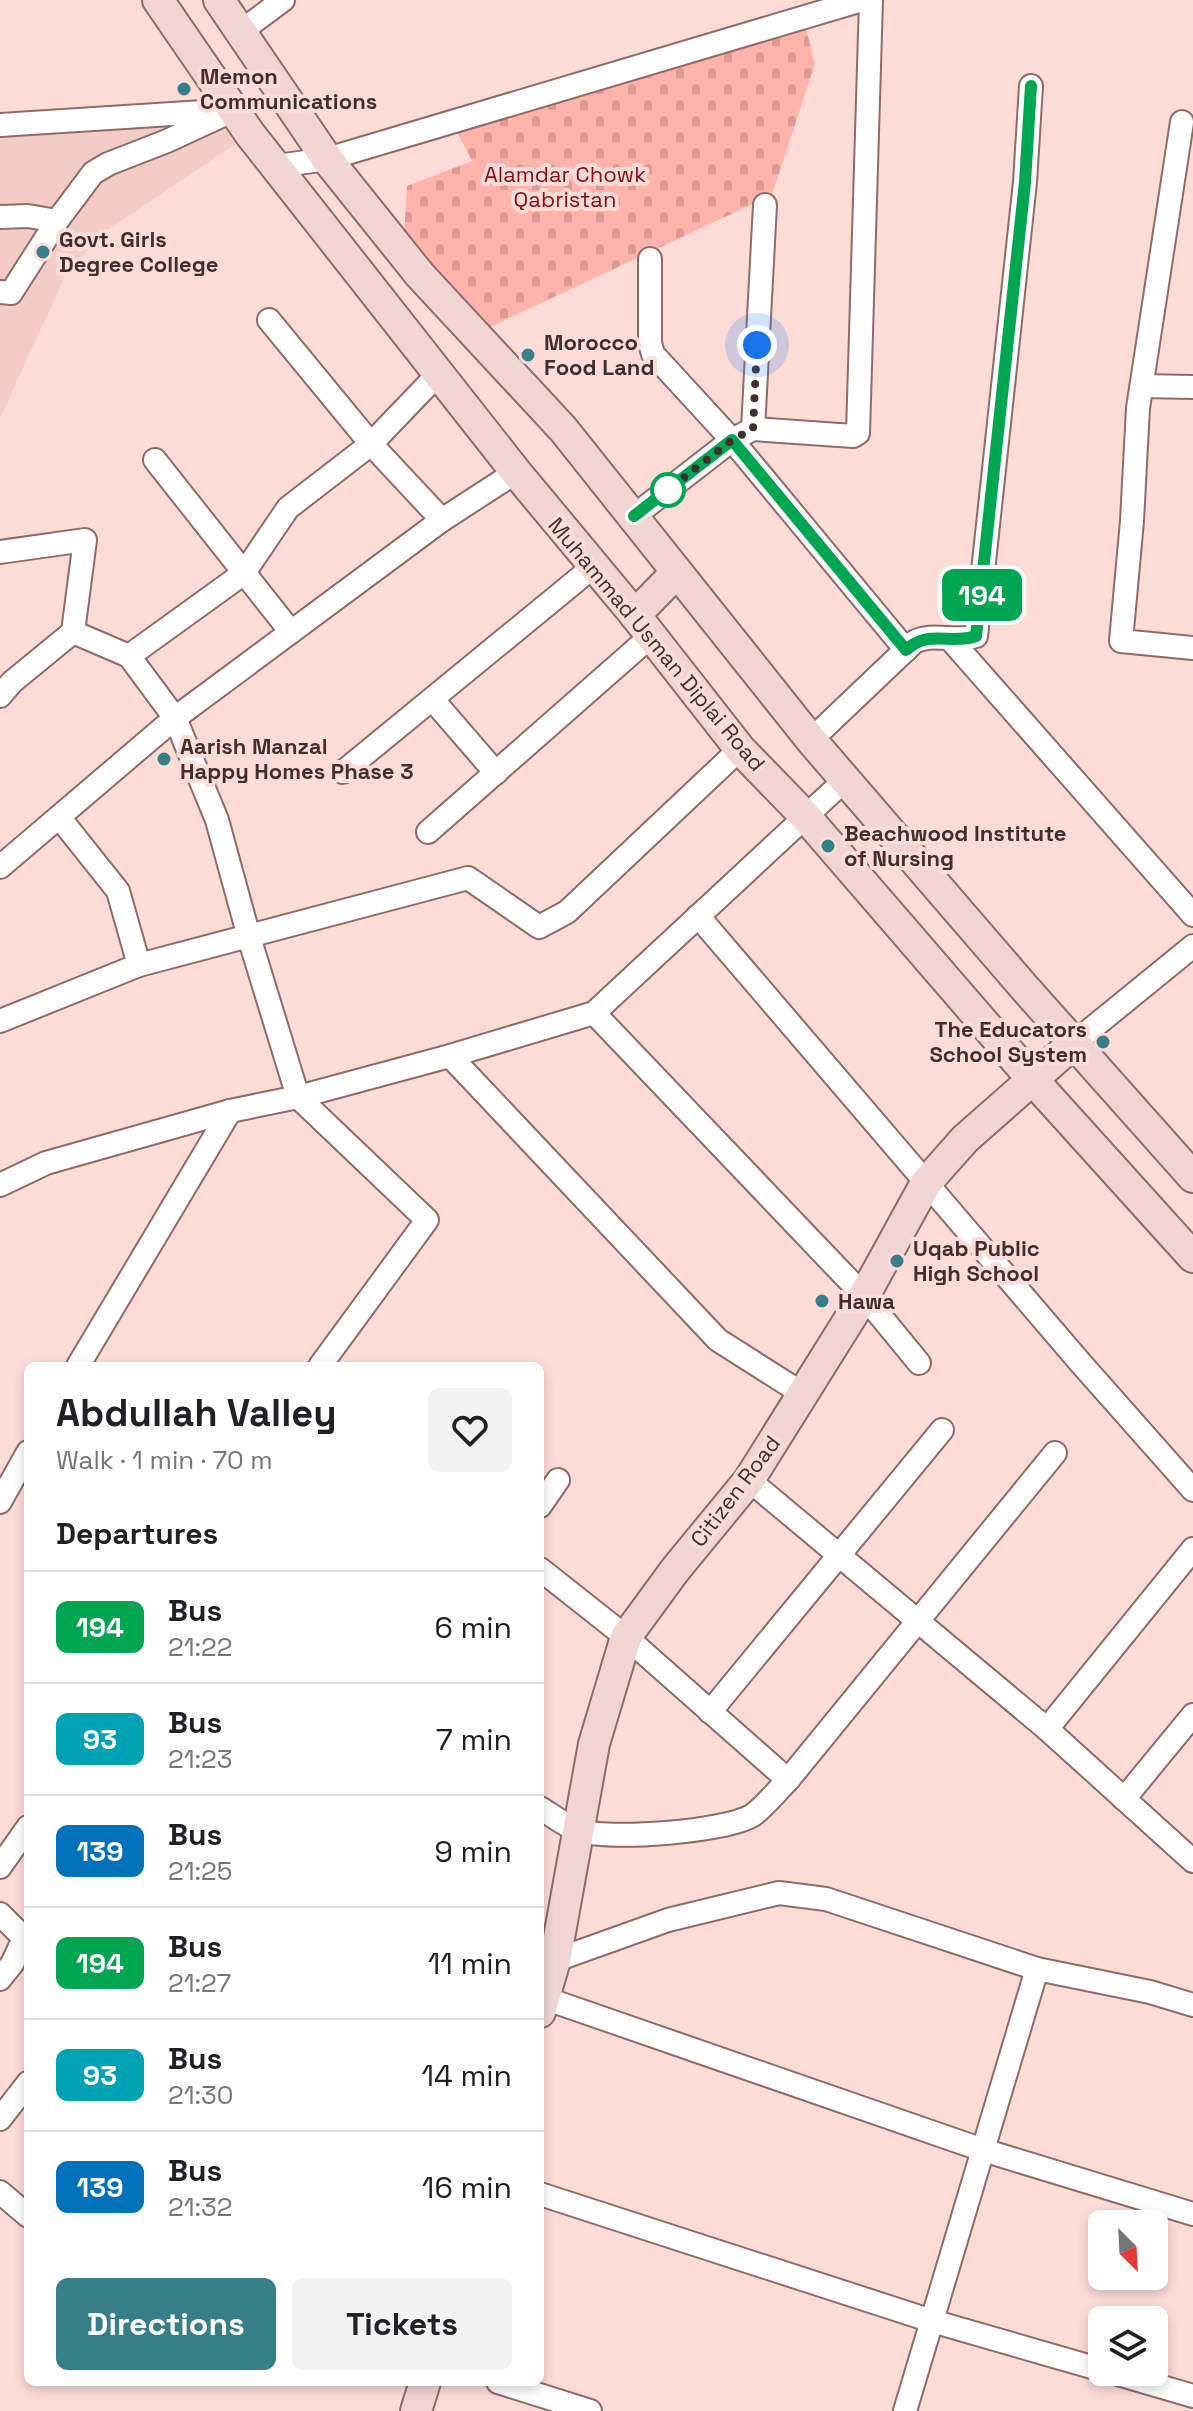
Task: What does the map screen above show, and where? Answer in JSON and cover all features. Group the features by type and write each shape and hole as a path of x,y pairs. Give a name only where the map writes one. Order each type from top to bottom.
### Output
{"street":[{"name":"Muhammad Usman Diplai Road","path":"158,0 277,166 516,472 740,749 805,816 1033,1080 1193,1257"},
{"path":"219,0 327,159 420,275 563,429 811,740 1193,1177"},
{"path":"240,32 283,0"},
{"path":"277,166 327,159 862,0"},
{"path":"634,516 732,440 753,429 853,436 859,429 871,0"},
{"path":"811,740 920,639 967,639 976,636 979,628 1025,182 1031,86"},
{"path":"0,125 234,110"},
{"path":"0,313 5,292 93,173 234,110"},
{"path":"1182,122 1138,408 1121,641 1193,648"},
{"path":"753,429 765,205"},
{"path":"0,217 28,216 57,221"},
{"path":"650,259 650,343 653,354 732,440 906,650"},
{"path":"269,320 371,444 442,520"},
{"path":"129,656 244,573 288,508 371,444 439,373"},
{"path":"1142,386 1193,387"},
{"path":"155,460 291,632"},
{"path":"0,867 175,718 442,520 516,472"},
{"path":"0,552 85,540 73,632 12,682 0,696"},
{"path":"343,772 593,567"},
{"path":"428,832 496,773 643,626 676,573"},
{"path":"73,632 129,656 175,718 217,820 298,1097 427,1220 323,1362"},
{"path":"950,639 1193,915"},
{"path":"433,700 496,773"},
{"path":"0,1021 139,965 468,878 539,927 567,912 740,749"},
{"path":"0,1185 46,1163 230,1111 298,1097 450,1056 594,1013 846,779"},
{"path":"59,817 118,891 139,965"},
{"path":"698,916 1193,1490"},
{"path":"1074,1043 1193,946"},
{"path":"594,1013 864,1296 919,1363"},
{"name":"Citizen Road","path":"544,1988 594,1744 626,1637 675,1570 749,1480 864,1296 926,1183 965,1139 1074,1043"},
{"path":"450,1056 718,1340 803,1394"},
{"path":"80,1362 230,1111"},
{"path":"710,1712 942,1430"},
{"path":"544,1810 578,1831 634,1835 695,1831 752,1815 788,1780 1055,1453"},
{"path":"2,1495 24,1459"},
{"path":"544,1500 558,1480"},
{"path":"749,1480 1047,1729 1193,1861"},
{"path":"1047,1729 1193,1549"},
{"path":"544,1572 626,1637 788,1780"},
{"path":"1124,1799 1193,1715"},
{"path":"0,1867 24,1833"},
{"path":"547,1963 668,1920 779,1893 826,1899 1037,1969 1150,1992 1193,2005"},
{"path":"0,1914 24,1938 13,1966"},
{"path":"905,2411 1037,1969"},
{"path":"544,2006 983,2150 1193,2214"},
{"path":"0,2119 24,2088"},
{"path":"0,2192 24,2213"},
{"path":"544,2195 932,2321 1088,2366"},
{"path":"416,2411 424,2386"},
{"path":"511,2386 590,2411"},
{"path":"1159,2386 1193,2396"}],"shaded area":[{"name":"Govt. Girls Degree College","path":"234,110 250,134 105,232 67,272 0,418 0,125"}],"green space":[{"name":"Alamdar Chowk Qabristan","path":"803,16 815,64 772,195 475,334 403,254 407,186 472,161 452,122"}],"bus line":[{"name":"194","path":"634,516 732,440 906,650 920,639 967,639 976,636 1025,182 1031,86"}],"place":[{"name":"Memon Communications","path":"184,89"},
{"name":"Govt. Girls Degree College","path":"43,252"},
{"name":"Morocco Food Land","path":"528,355"},
{"name":"Aarish Manzal Happy Homes Phase 3","path":"164,759"},
{"name":"Beachwood Institute of Nursing","path":"828,846"},
{"name":"The Educators School System","path":"1103,1042"},
{"name":"Uqab Public High School","path":"897,1261"},
{"name":"Hawa","path":"822,1301"}],"route":[{"path":"668,490 659,497 732,440 753,429 757,345"}]}
